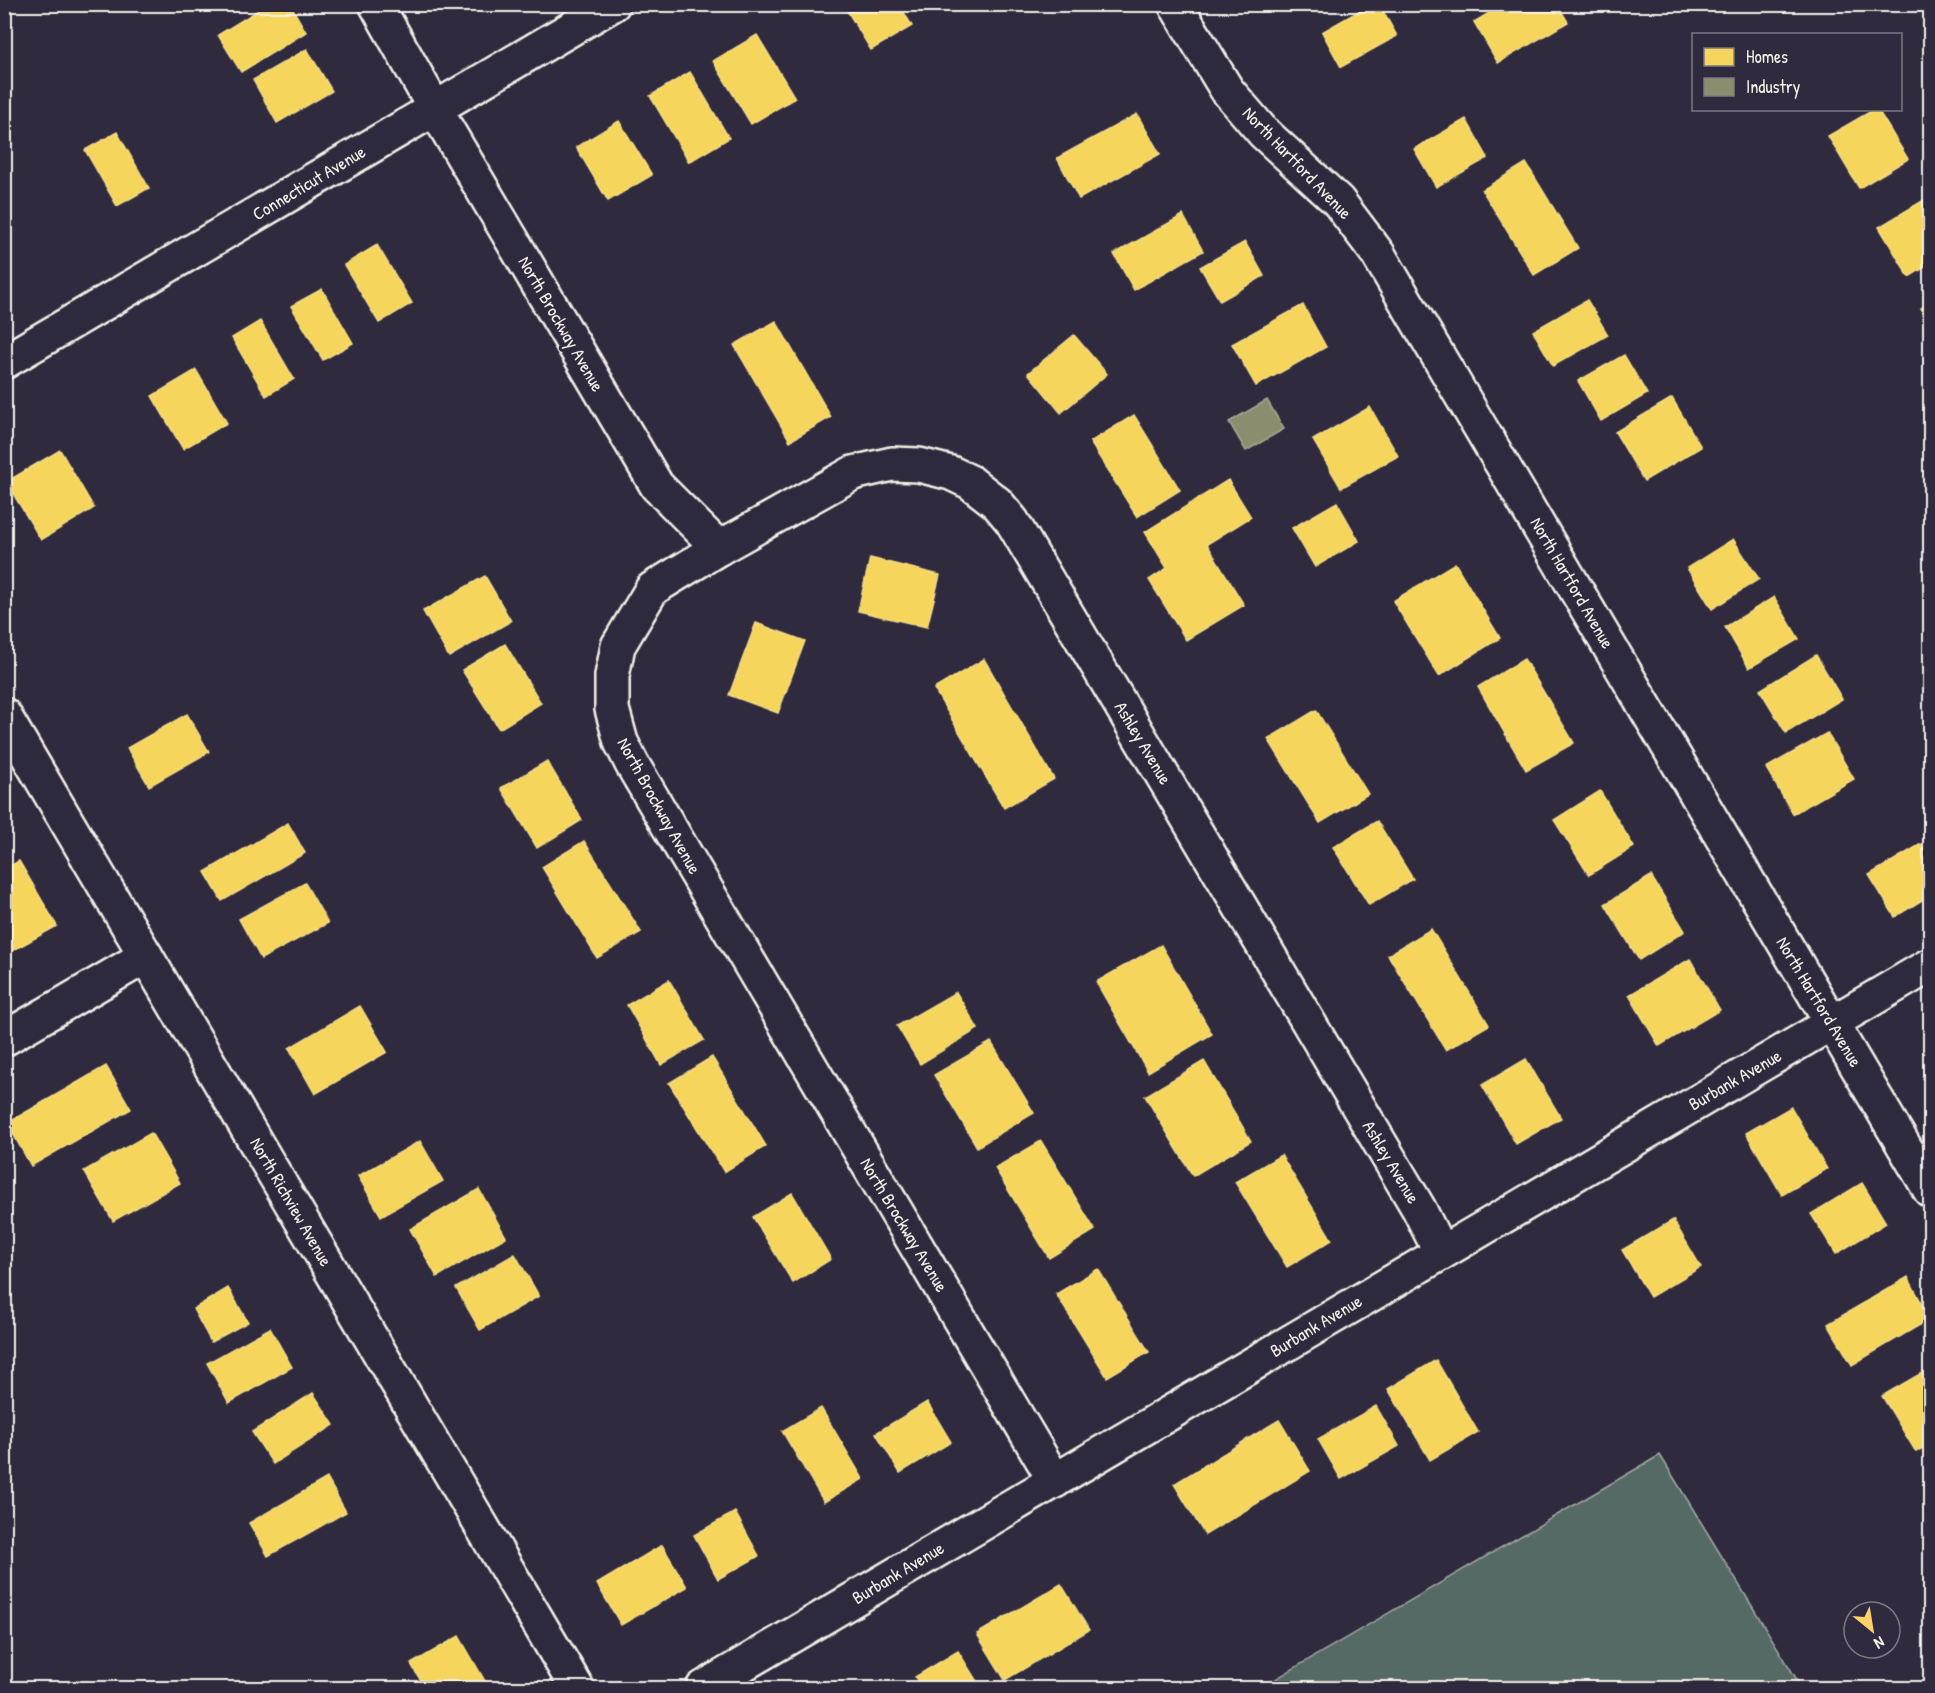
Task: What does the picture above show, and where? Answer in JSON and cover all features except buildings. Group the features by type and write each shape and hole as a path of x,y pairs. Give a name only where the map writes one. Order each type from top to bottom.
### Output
{"street":[{"name":"North Brockway Avenue","path":"376,4 435,109 657,486 720,548 652,589 618,646 612,676 612,710 621,742 1055,1481"},
{"name":"Connecticut Avenue","path":"4,362 613,4"},
{"name":"North Hartford Avenue","path":"1175,4 1227,90 1263,132 1338,201 1378,254 1930,1190"},
{"name":"Ashley Avenue","path":"720,548 853,472 892,464 919,465 951,473 970,482 997,503 1012,521 1419,1209 1441,1253"},
{"name":"North Richview Avenue","path":"4,715 577,1689"},
{"path":"4,1039 146,956"},
{"name":"Burbank Avenue","path":"703,1689 1930,965"}],"green space":[{"path":"1660,1455 1802,1688 1260,1688"}]}
